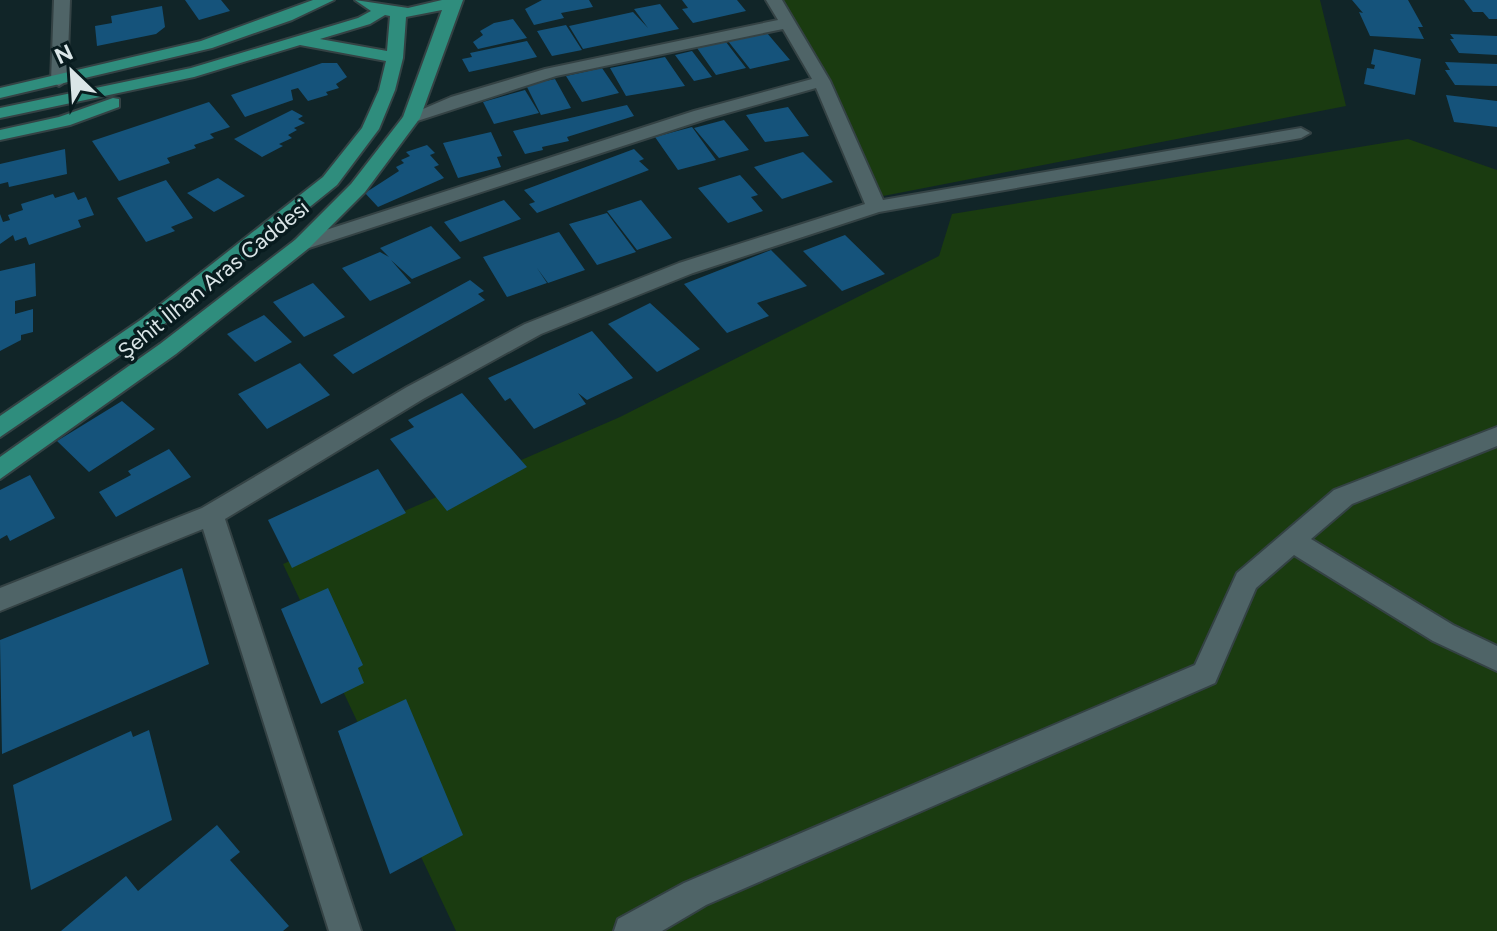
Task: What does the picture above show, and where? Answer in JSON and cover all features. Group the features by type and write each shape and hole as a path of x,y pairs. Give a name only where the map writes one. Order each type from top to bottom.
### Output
{"main road":[{"path":"0,93 168,58 246,34 326,0"},
{"path":"363,0 391,11 419,12 454,1"},
{"name":"Şehit İlhan Aras Caddesi","path":"0,470 168,349 302,244 358,188 411,118 454,1"},
{"path":"0,135 64,121 194,72 391,11"},
{"name":"Şehit İlhan Aras Caddesi","path":"0,428 150,324 330,181 370,129 387,90 395,58 395,23 391,11"},
{"path":"292,42 342,46 395,58"},
{"path":"0,113 194,72"}],"street":[{"path":"59,81 62,0"},
{"path":"774,0 822,81 876,207"},
{"path":"411,118 487,88 637,51 789,23"},
{"path":"302,244 700,115 822,81"},
{"path":"0,600 211,515 415,393 533,329 686,268 876,207 1301,133"},
{"path":"630,931 695,894 1205,674 1246,581 1343,497 1497,436"},
{"path":"211,515 345,931"},
{"path":"1293,541 1443,633 1497,659"}],"green space":[{"path":"778,0 1320,0 1346,106 878,197"},
{"path":"1408,139 1497,170 1497,931 456,931 283,564 620,417 939,256 952,214"}],"building":[{"path":"185,0 221,0 230,11 199,20"},
{"path":"542,0 589,0 593,7 561,13 564,18 534,25 525,9"},
{"path":"682,0 737,0 746,11 693,23 682,9 688,8"},
{"path":"1352,0 1408,0 1423,27 1418,27 1424,39 1370,36 1359,12 1363,13"},
{"path":"1464,0 1497,0 1497,19 1489,19 1483,12 1473,12"},
{"path":"660,4 679,29 583,49 569,26 633,12 648,28 634,9"},
{"path":"162,6 165,27 156,34 97,46 95,26 112,23 111,16"},
{"path":"513,19 527,38 478,49 473,42 483,35 480,31 494,23"},
{"path":"566,25 582,50 552,56 537,31"},
{"path":"767,33 790,60 750,69 728,41"},
{"path":"1450,34 1497,36 1497,55 1459,53"},
{"path":"527,41 537,57 469,72 462,59 472,57 470,53"},
{"path":"726,42 746,68 716,75 697,48"},
{"path":"1374,49 1421,59 1415,95 1364,84 1367,68 1374,69 1375,65 1371,64"},
{"path":"692,51 712,77 694,81 675,55"},
{"path":"665,57 685,86 626,96 610,68"},
{"path":"1445,62 1497,64 1497,86 1455,85 1445,70 1450,70"},
{"path":"322,63 337,63 347,77 336,84 339,88 326,92 328,95 308,101 298,88 291,90 293,100 245,117 231,95"},
{"path":"602,68 619,93 582,102 566,76"},
{"path":"555,79 571,108 541,115 526,85"},
{"path":"525,90 539,113 494,124 483,102"},
{"path":"1446,95 1497,101 1497,127 1454,122"},
{"path":"209,102 230,127 210,134 214,138 194,145 196,148 167,158 170,163 119,181 92,141"},
{"path":"627,105 634,116 567,137 569,141 542,147 543,150 525,154 513,131"},
{"path":"788,107 809,136 765,142 746,115"},
{"path":"292,110 303,116 298,119 305,123 294,128 297,130 288,135 292,138 279,144 283,146 262,157 234,139"},
{"path":"724,120 749,150 719,158 694,128"},
{"path":"692,127 716,160 678,170 655,137"},
{"path":"491,132 502,156 497,157 501,167 458,178 443,143"},
{"path":"427,145 435,153 430,155 439,165 434,167 444,178 378,207 365,193 399,171 396,167 404,163 401,160 410,156 406,152"},
{"path":"65,149 67,174 9,187 8,182 0,184 0,164"},
{"path":"634,149 644,159 639,161 649,170 537,213 529,204 535,202 524,190"},
{"path":"803,152 833,182 782,199 754,167"},
{"path":"740,175 758,195 751,197 763,211 728,223 698,188"},
{"path":"218,178 245,196 214,212 187,193"},
{"path":"166,180 193,218 171,227 175,231 146,242 117,198"},
{"path":"74,192 78,200 86,197 94,215 78,220 81,227 29,245 26,237 15,241 13,235 0,244 0,214 3,222 10,220 8,215 23,210 21,204 53,194 55,198"},
{"path":"504,200 521,219 460,242 444,222"},
{"path":"641,200 672,238 637,250 607,211"},
{"path":"607,213 636,252 597,265 569,224"},
{"path":"431,226 461,258 412,279 391,260 411,283 370,301 342,268 380,252 389,257 380,248"},
{"path":"559,232 585,270 548,283 537,268 547,283 507,297 483,257"},
{"path":"845,235 885,274 842,291 803,251"},
{"path":"771,250 807,286 757,303 769,316 727,333 684,284"},
{"path":"35,263 36,296 15,301 15,314 33,309 33,332 21,335 21,340 0,351 0,271"},
{"path":"470,280 484,291 478,294 485,300 353,374 333,355"},
{"path":"313,283 345,317 304,337 273,302"},
{"path":"650,303 700,349 657,372 608,324"},
{"path":"264,315 292,342 255,362 227,334"},
{"path":"592,331 633,378 587,400 578,393 586,404 534,429 510,398 505,401 488,378"},
{"path":"300,363 330,395 267,429 238,394"},
{"path":"462,393 527,467 447,511 390,439 414,427 408,420"},
{"path":"122,401 155,429 89,472 57,441"},
{"path":"169,449 191,477 116,517 99,492 131,475 128,471"},
{"path":"378,469 406,513 292,568 268,520"},
{"path":"30,475 55,518 10,541 7,535 0,539 0,490"},
{"path":"182,568 209,664 2,754 0,640"},
{"path":"328,588 363,665 358,668 364,683 321,704 281,609"},
{"path":"406,699 463,835 390,874 338,731"},
{"path":"149,730 172,820 31,890 13,785 131,731 133,737"},
{"path":"217,825 240,852 230,860 289,926 283,931 61,931 126,876 138,891"}]}
